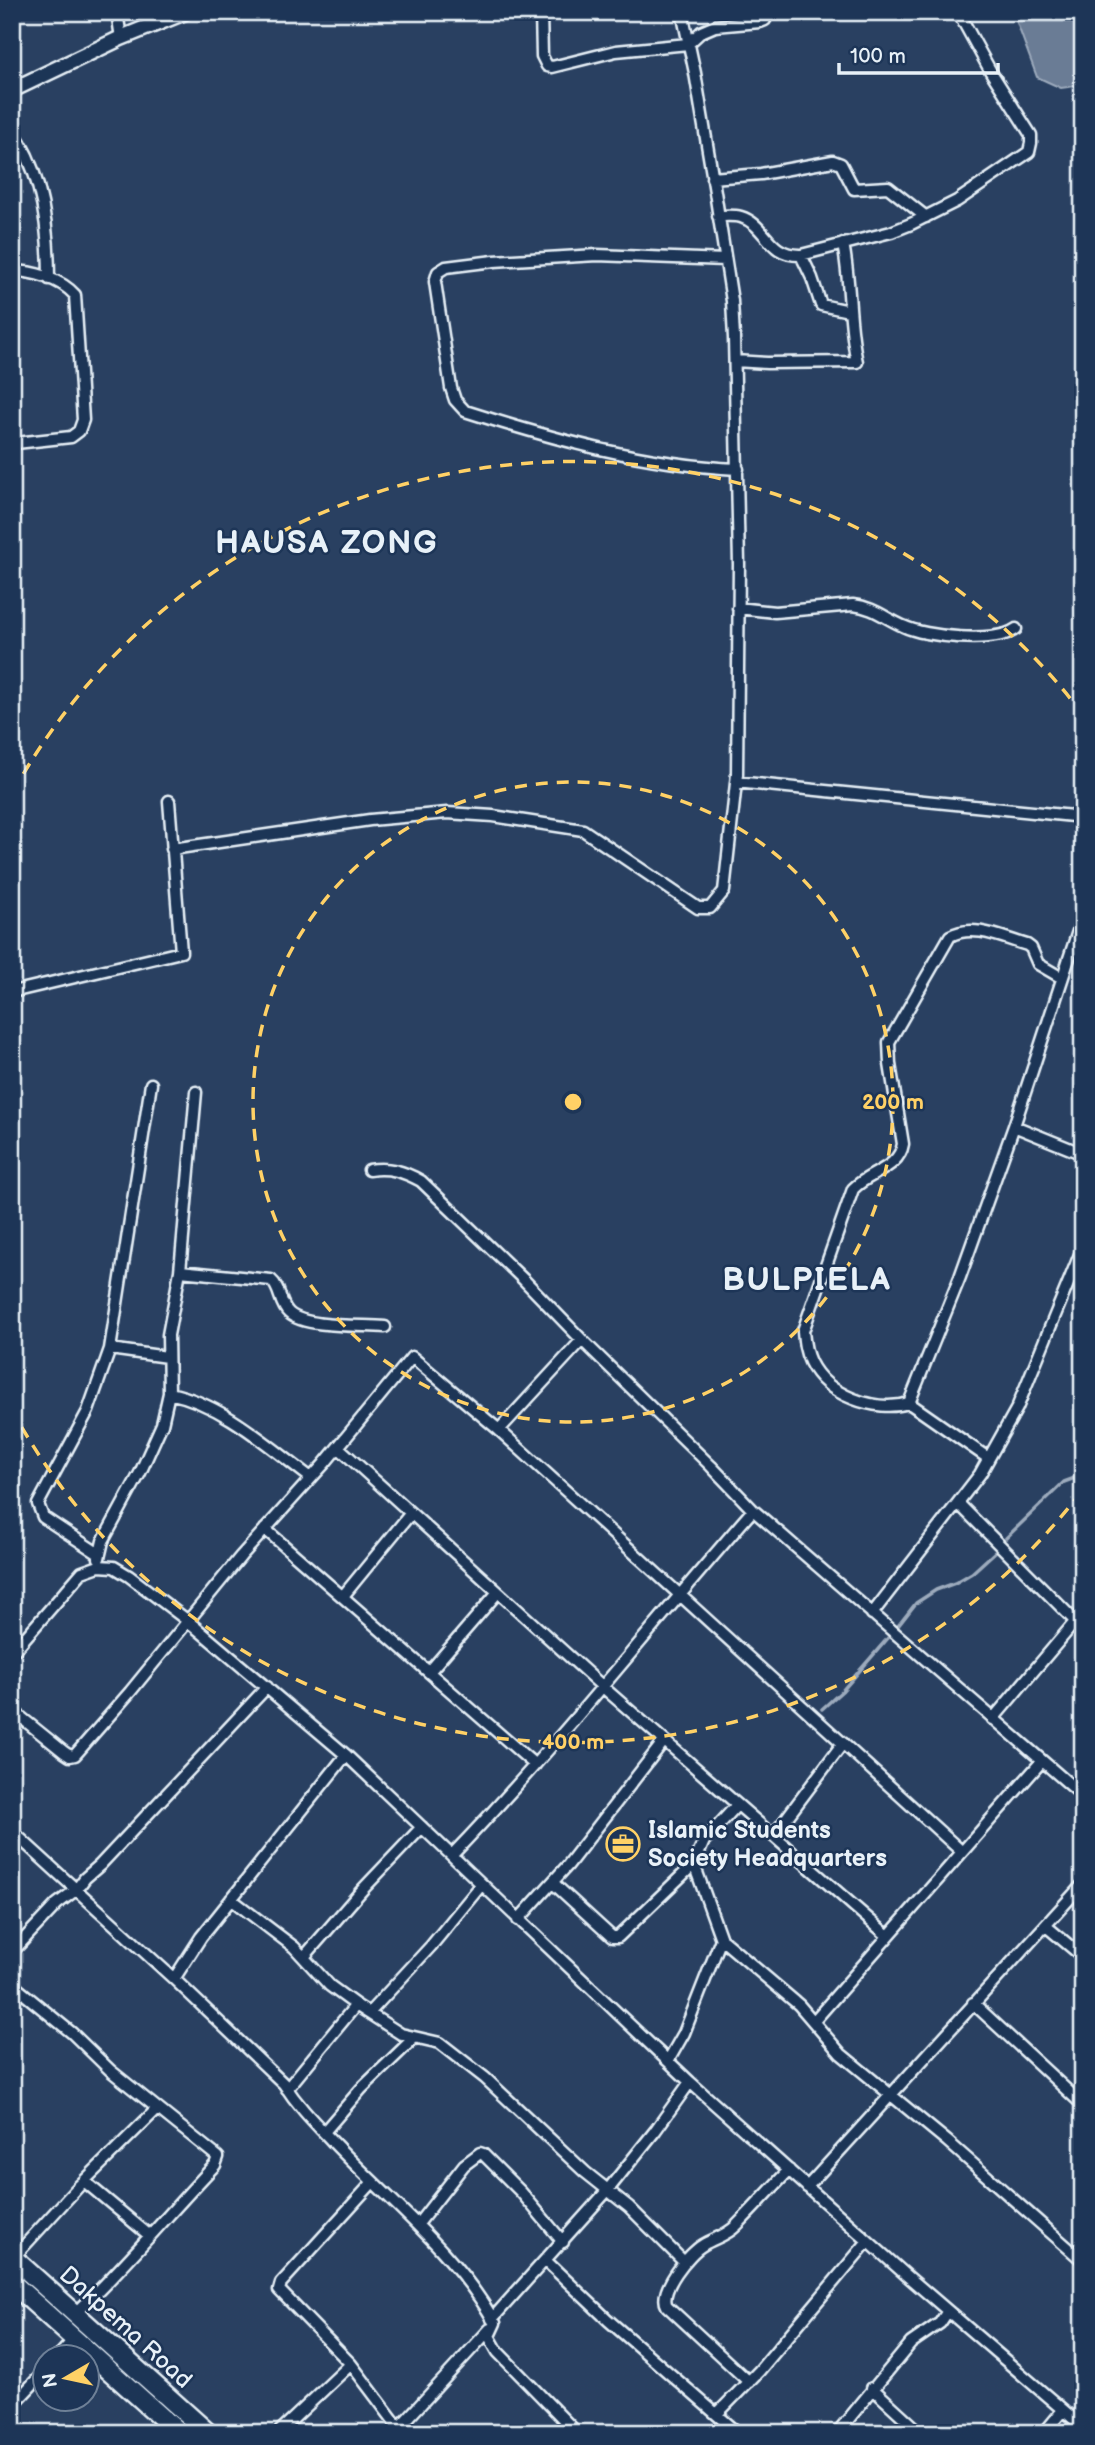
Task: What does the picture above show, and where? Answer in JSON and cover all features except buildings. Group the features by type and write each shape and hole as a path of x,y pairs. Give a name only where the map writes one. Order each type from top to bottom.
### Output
{"highway":[{"name":"Dakpema Road","path":"13,2258 208,2433"},
{"name":"Dakpema Road","path":"12,2283 179,2433"}],"street":[{"path":"117,12 121,38"},
{"path":"12,90 121,38 185,12"},
{"path":"541,12 542,56 547,65 552,67 616,51 688,44 701,32 715,26 760,22 765,20 768,12"},
{"path":"172,849 370,820 447,813 493,816 583,830 698,908 710,908 724,891 736,782 738,469 735,361 732,301 682,12"},
{"path":"718,216 741,217 749,221 777,249 788,255 801,255 891,232 926,217 957,201 1020,159 1028,152 1031,135 990,72 958,12"},
{"path":"12,130 29,156 36,176 49,248 49,278"},
{"path":"712,178 761,174 833,161 841,164 854,189 888,187 926,217"},
{"path":"735,361 857,362 849,311 849,274 843,244"},
{"path":"725,260 597,255 494,261 446,267 438,272 435,282 451,388 455,400 465,411 605,450 668,463 738,469"},
{"path":"801,255 821,305 849,311"},
{"path":"12,271 32,272 49,278 75,295 83,420 79,431 71,437 16,443 12,449"},
{"path":"738,608 775,612 832,606 866,606 903,627 920,632 998,637 1016,629"},
{"path":"736,782 1083,817"},
{"path":"12,992 181,952 169,801"},
{"path":"909,1404 960,1277 1014,1126 1079,928 1083,908"},
{"path":"988,1458 909,1404 890,1407 847,1397 811,1365 805,1349 803,1331 853,1189 863,1179 885,1169 902,1154 904,1144 890,1064 889,1042 950,936 970,929 1027,945 1038,964 1062,978"},
{"path":"99,1553 43,1517 38,1504 88,1411 110,1349 152,1084"},
{"path":"99,1566 103,1541 140,1473 162,1424 169,1393 168,1335 180,1271 196,1092"},
{"path":"1014,1126 1083,1154"},
{"path":"369,1170 383,1168 405,1172 421,1181 524,1280 753,1510 1083,1796"},
{"path":"872,1614 958,1503 1017,1408 1083,1247"},
{"path":"180,1271 271,1280 276,1284 282,1305 290,1315 304,1321 385,1327"},
{"path":"499,1430 582,1340"},
{"path":"110,1349 167,1357"},
{"path":"12,1710 64,1752 70,1756 75,1755 412,1357 499,1430 961,1851"},
{"path":"169,1393 201,1402 235,1422 311,1478"},
{"path":"338,1447 604,1688 888,1936"},
{"path":"958,1503 1079,1626 993,1719"},
{"path":"452,1855 604,1688 679,1594 753,1510"},
{"path":"343,1596 411,1513"},
{"path":"265,1529 535,1765"},
{"path":"12,1653 82,1572 99,1566 114,1567 122,1571 188,1621 346,1755 690,2082 1083,2427"},
{"path":"429,1672 498,1592"},
{"path":"12,1952 57,1904 77,1889 268,1687"},
{"path":"518,1920 553,1883 664,1741"},
{"path":"773,1836 843,1743"},
{"path":"174,1979 201,1937 346,1755"},
{"path":"814,2021 1042,1761"},
{"path":"553,1883 612,1937 618,1937 694,1864 705,1841 737,1805"},
{"path":"304,1957 422,1827"},
{"path":"12,1831 174,1979 287,2089 296,2104 372,2183 418,2224 474,2288 495,2323"},
{"path":"694,1864 721,1939 778,1986 814,2021 841,2054 947,2141 1083,2261"},
{"path":"369,2013 431,1946 482,1884"},
{"path":"807,2187 1083,1884"},
{"path":"231,1899 304,1957 330,1986 356,2005 392,2030 413,2039 440,2043 464,2062 508,2098 607,2191 629,2207 684,2262"},
{"path":"1046,1926 1083,1957"},
{"path":"668,2061 684,2034 721,1939"},
{"path":"12,1984 72,2033 111,2071 218,2157 215,2165 104,2287 75,2314"},
{"path":"973,2003 1083,2105"},
{"path":"287,2089 356,2005"},
{"path":"324,2133 360,2089 413,2039"},
{"path":"495,2323 492,2319 607,2191 655,2132 690,2082"},
{"path":"13,2258 157,2109"},
{"path":"418,2224 464,2165 480,2153 522,2192 563,2242"},
{"path":"749,2382 664,2301 665,2293 684,2262 703,2245 734,2228 789,2170"},
{"path":"85,2181 150,2236"},
{"path":"372,2183 279,2287 281,2295 351,2364 399,2431 495,2323"},
{"path":"717,2414 749,2382 868,2241"},
{"path":"546,2261 738,2433"},
{"path":"837,2433 911,2343 936,2326 948,2311"},
{"path":"495,2323 489,2336 498,2352 577,2433"},
{"path":"69,2344 74,2339"},
{"path":"278,2433 351,2364"},
{"path":"12,2406 32,2385"},
{"path":"872,2388 920,2433"},
{"path":"1044,2433 1063,2410"}],"water":[{"path":"1013,12 1083,12 1083,85 1061,88 1037,77"}],"waterway":[{"path":"1006,1538 1064,1482 1083,1475"},
{"path":"898,1626 916,1603 972,1573 995,1552"},
{"path":"822,1709 842,1691 888,1638"}],"place":[{"name":"Islamic Students Society Headquarters","path":"623,1844"}],"district":[{"name":"HAUSA ZONG","path":"327,542"},
{"name":"BULPIELA","path":"807,1279"}]}
